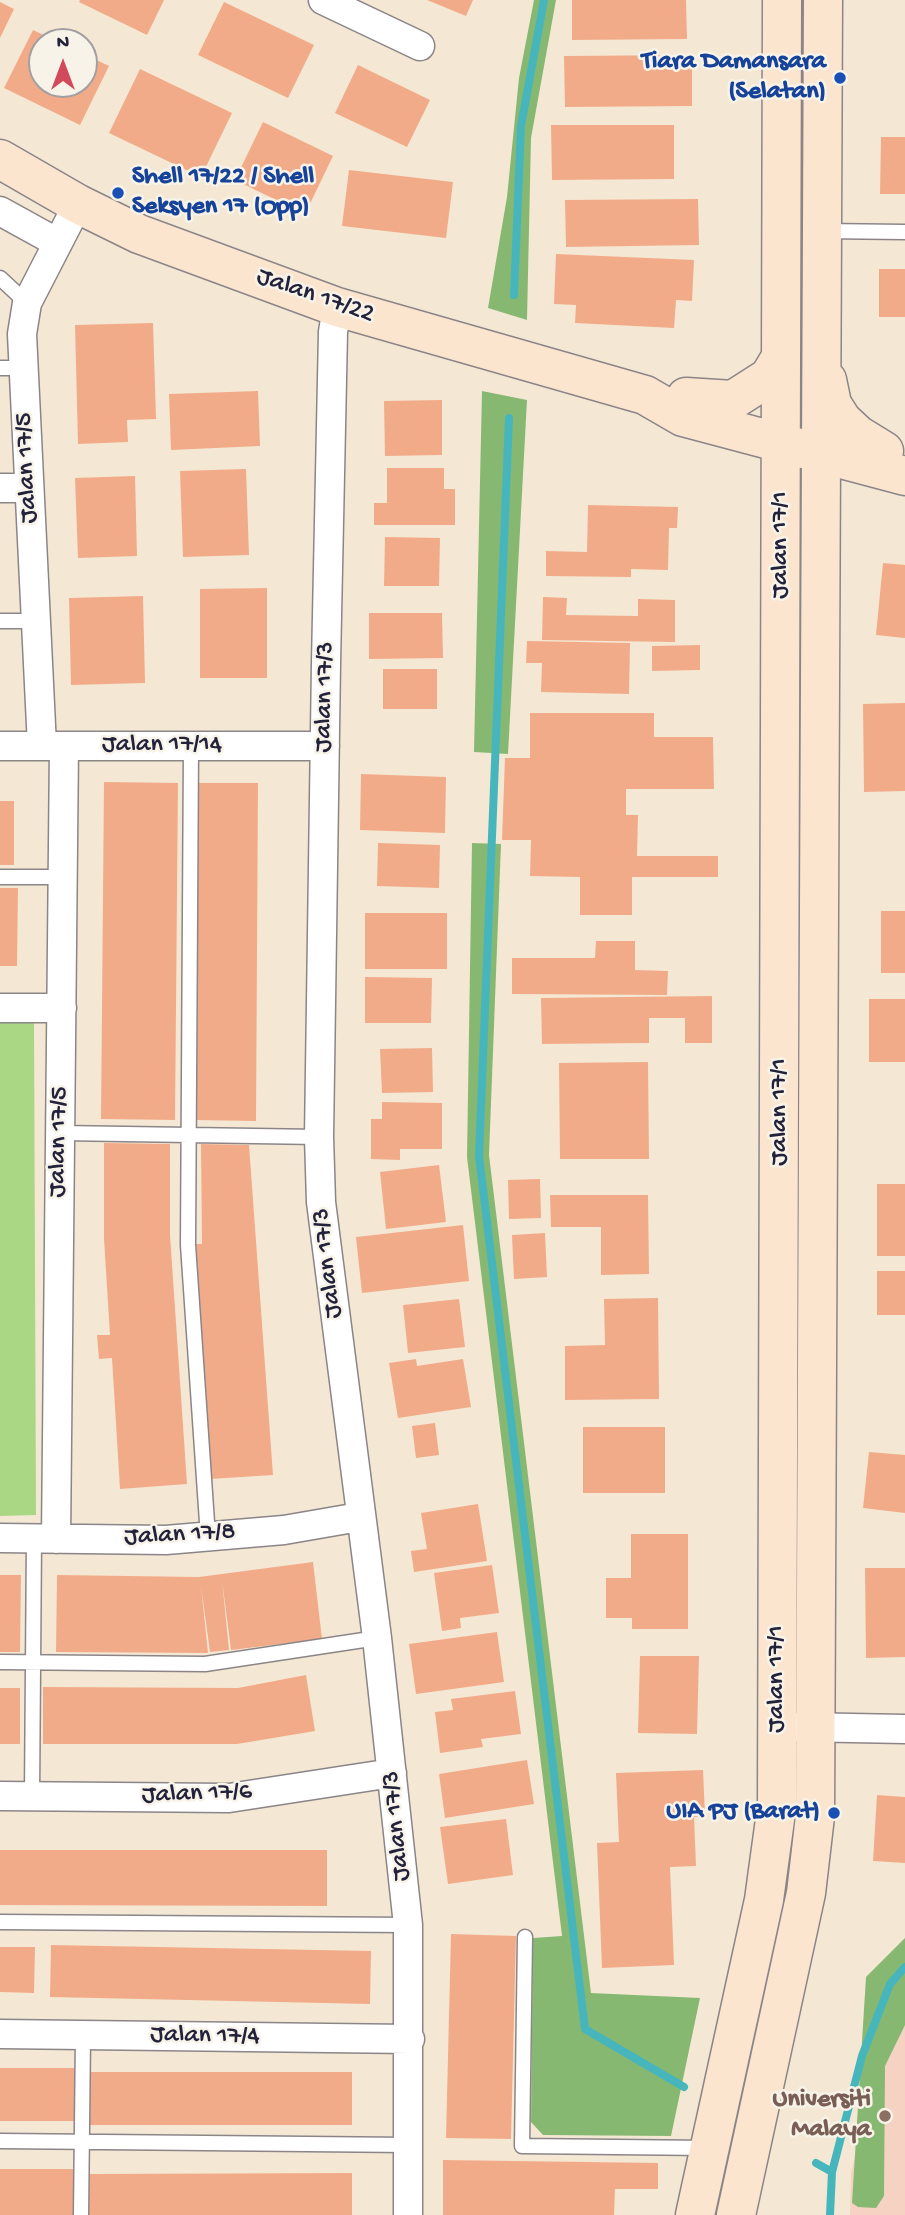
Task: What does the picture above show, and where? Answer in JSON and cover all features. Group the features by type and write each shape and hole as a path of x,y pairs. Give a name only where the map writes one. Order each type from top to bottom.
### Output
{"street":[{"path":"323,0 420,46"},
{"name":"Jalan 17/1","path":"695,2215 766,1888 777,1805 782,0"},
{"name":"Jalan 17/1","path":"736,2215 765,2067 806,1893 815,1816 818,1728 822,358 839,231 823,0"},
{"name":"Jalan 17/22","path":"0,159 78,204 139,234 337,307 645,395 683,416 731,429 781,433"},
{"name":"Jalan 17/5","path":"45,1539 60,1133 63,877 53,746 35,621 29,488 11,368 27,303 78,204"},
{"path":"0,211 58,243"},
{"path":"780,256 791,237 806,230 839,231"},
{"name":"Jalan 17/3","path":"337,307 333,332 325,746 319,1137 321,1202 359,1517 377,1639 408,1925 408,2215"},
{"path":"686,397 733,400 769,377 781,357"},
{"path":"822,358 832,404 842,419 894,465 832,497 822,511"},
{"name":"Jalan 17/22","path":"645,395 686,397 781,433 894,465"},
{"path":"731,429 760,466 782,506"},
{"path":"0,488 29,488"},
{"name":"Jalan 17/14","path":"0,746 325,746"},
{"path":"0,1008 62,1008"},
{"name":"Jalan 17/8","path":"0,1538 208,1537 359,1517"},
{"path":"778,1727 905,1729"},
{"name":"Jalan 17/6","path":"0,1796 229,1798 392,1773"},
{"name":"Jalan 17/4","path":"0,2035 410,2039"}],"lane":[{"path":"839,231 905,232"},
{"path":"0,278 27,303"},
{"path":"0,621 35,621"},
{"path":"191,746 186,1135 188,1245 208,1537"},
{"path":"0,877 63,877"},
{"path":"60,1133 319,1137"},
{"path":"32,1796 33,1662 45,1539"},
{"path":"0,1662 205,1664 377,1639"},
{"path":"0,1922 408,1925"},
{"path":"525,1937 522,2146 710,2148"},
{"path":"81,2215 83,2036"},
{"path":"0,2141 409,2146"}],"shaded area":[{"name":"Universiti Malaya","path":"905,1999 905,2215 850,2215 851,2173 878,2059"}],"green space":[{"path":"534,0 556,0 531,138 527,320 488,308 507,197 519,78"},
{"path":"482,391 527,400 508,754 474,752"},
{"path":"472,843 501,844 489,1155 591,1993 700,1998 671,2136 543,2135 531,2122 533,1938 562,1936 467,1157"},
{"path":"0,1019 34,1019 36,1515 0,1516"},
{"path":"905,1938 905,2025 885,2066 884,2196 876,2208 858,2207 852,2203 866,1977"}],"building":[{"path":"164,0 147,35 79,2"},
{"path":"427,0 473,0 466,16"},
{"path":"572,0 686,0 687,39 572,40"},
{"path":"0,2 14,9 0,38"},
{"path":"224,2 314,45 288,98 198,55"},
{"path":"28,40 28,98 93,98 80,125 4,88"},
{"path":"692,55 692,106 565,107 564,56"},
{"path":"98,61 109,66 98,88"},
{"path":"358,65 430,100 407,147 335,113"},
{"path":"140,69 232,113 201,177 109,133"},
{"path":"263,122 333,156 305,214 235,180"},
{"path":"551,125 674,125 674,179 552,180"},
{"path":"881,137 905,137 905,194 880,194"},
{"path":"349,170 453,182 446,238 342,226"},
{"path":"698,199 699,245 566,247 565,200"},
{"path":"556,254 694,260 692,301 676,300 674,328 575,323 576,305 554,304"},
{"path":"879,269 905,269 905,317 879,317"},
{"path":"153,323 156,419 127,420 128,442 78,444 75,325"},
{"path":"258,391 260,446 171,450 169,394"},
{"path":"442,400 442,455 385,456 384,401"},
{"path":"387,468 444,468 444,489 455,489 455,525 374,525 374,503 387,503"},
{"path":"246,469 249,555 183,557 180,471"},
{"path":"135,476 137,556 78,558 75,478"},
{"path":"588,505 678,507 677,528 669,528 668,570 631,569 631,577 546,576 546,551 587,552"},
{"path":"385,537 440,538 439,586 384,586"},
{"path":"883,563 905,565 905,638 876,635"},
{"path":"267,588 267,678 200,678 200,589"},
{"path":"143,596 145,683 71,685 69,598"},
{"path":"543,597 567,598 566,615 638,616 638,599 675,600 675,642 542,640"},
{"path":"369,613 442,613 443,658 369,659"},
{"path":"527,641 630,643 629,694 541,692 542,663 526,663"},
{"path":"700,645 700,670 652,671 652,646"},
{"path":"383,669 437,669 437,709 383,709"},
{"path":"905,703 905,791 864,792 863,704"},
{"path":"530,713 654,713 654,737 713,737 714,789 626,789 626,815 638,815 637,856 718,856 718,877 632,877 632,915 580,915 580,877 530,876 531,840 502,840 505,758 530,758"},
{"path":"361,774 446,777 445,833 360,830"},
{"path":"104,782 178,783 175,1120 101,1119"},
{"path":"196,783 258,783 256,1121 193,1120"},
{"path":"0,801 14,801 14,865 0,865"},
{"path":"378,843 440,845 439,888 377,886"},
{"path":"0,888 18,888 17,966 0,966"},
{"path":"881,911 905,911 905,973 881,973"},
{"path":"365,913 447,913 447,969 365,969"},
{"path":"596,941 635,941 635,970 668,971 667,995 512,994 512,958 595,958"},
{"path":"365,977 432,978 431,1023 365,1023"},
{"path":"712,996 712,1043 685,1043 685,1018 649,1018 649,1043 542,1044 541,998"},
{"path":"869,999 905,999 905,1062 869,1062"},
{"path":"432,1048 433,1092 382,1093 380,1049"},
{"path":"648,1062 649,1159 560,1159 559,1063"},
{"path":"382,1102 442,1103 442,1149 400,1149 400,1160 371,1159 371,1119 382,1119"},
{"path":"104,1143 170,1144 170,1235 187,1484 120,1489 112,1358 99,1359 97,1335 110,1335 104,1239"},
{"path":"201,1144 249,1145 273,1475 210,1479 196,1244 202,1244"},
{"path":"439,1165 446,1222 386,1229 380,1172"},
{"path":"540,1179 541,1218 509,1219 508,1180"},
{"path":"877,1184 905,1184 905,1256 877,1256"},
{"path":"550,1195 648,1195 649,1274 601,1275 601,1227 551,1227"},
{"path":"463,1225 469,1281 362,1293 356,1237"},
{"path":"545,1233 547,1277 514,1279 512,1235"},
{"path":"877,1271 905,1271 905,1315 877,1315"},
{"path":"658,1298 659,1399 565,1400 565,1346 605,1345 604,1299"},
{"path":"459,1299 465,1347 408,1353 403,1305"},
{"path":"416,1359 417,1366 463,1359 471,1407 398,1418 389,1363"},
{"path":"435,1423 439,1455 416,1458 412,1426"},
{"path":"583,1427 665,1427 665,1493 583,1493"},
{"path":"869,1452 905,1455 905,1513 863,1508"},
{"path":"478,1504 487,1561 414,1572 411,1551 427,1549 421,1513"},
{"path":"631,1534 688,1534 688,1629 632,1629 632,1618 606,1618 606,1578 631,1578"},
{"path":"313,1562 322,1639 231,1650 222,1580 229,1650 210,1652 201,1586 208,1653 56,1652 57,1575 199,1577"},
{"path":"492,1565 499,1613 460,1618 461,1628 442,1631 434,1573"},
{"path":"865,1568 905,1568 905,1657 866,1658"},
{"path":"0,1575 21,1575 20,1652 0,1652"},
{"path":"497,1632 504,1682 416,1694 409,1644"},
{"path":"640,1656 699,1656 697,1734 638,1733"},
{"path":"306,1675 315,1731 237,1744 43,1744 43,1687 238,1688"},
{"path":"0,1688 20,1688 20,1744 0,1744"},
{"path":"515,1691 521,1734 481,1739 483,1747 440,1753 435,1712 453,1710 451,1699"},
{"path":"527,1760 534,1804 445,1818 439,1774"},
{"path":"703,1770 705,1816 694,1817 696,1866 670,1867 674,1965 602,1968 597,1843 619,1842 616,1773"},
{"path":"877,1795 905,1797 905,1863 873,1861"},
{"path":"506,1819 513,1875 448,1884 440,1827"},
{"path":"0,1850 327,1850 327,1906 0,1905"},
{"path":"451,1934 516,1936 511,2139 446,2138"},
{"path":"51,1945 371,1951 370,2004 50,1997"},
{"path":"0,1947 35,1947 34,1993 0,1992"},
{"path":"0,2068 78,2068 78,2121 0,2121"},
{"path":"89,2072 352,2072 352,2125 89,2125"},
{"path":"443,2160 658,2163 658,2189 615,2189 614,2215 443,2215"},
{"path":"0,2169 78,2169 78,2215 0,2215"},
{"path":"352,2173 352,2215 89,2215 89,2174"}],"waterway":[{"path":"514,295 521,126 544,0"},
{"path":"509,418 479,1156 585,2029 684,2087"},
{"path":"830,2215 832,2172 862,2056 890,1984 905,1967"},
{"path":"816,2163 832,2172"}],"place":[{"name":"Tiara Damansara (Selatan)","path":"840,78"},
{"name":"Shell 17/22 / Shell Seksyen 17 (Opp)","path":"118,193"},
{"name":"UIA PJ (Barat)","path":"834,1813"},
{"name":"Universiti Malaya","path":"885,2116"}]}
